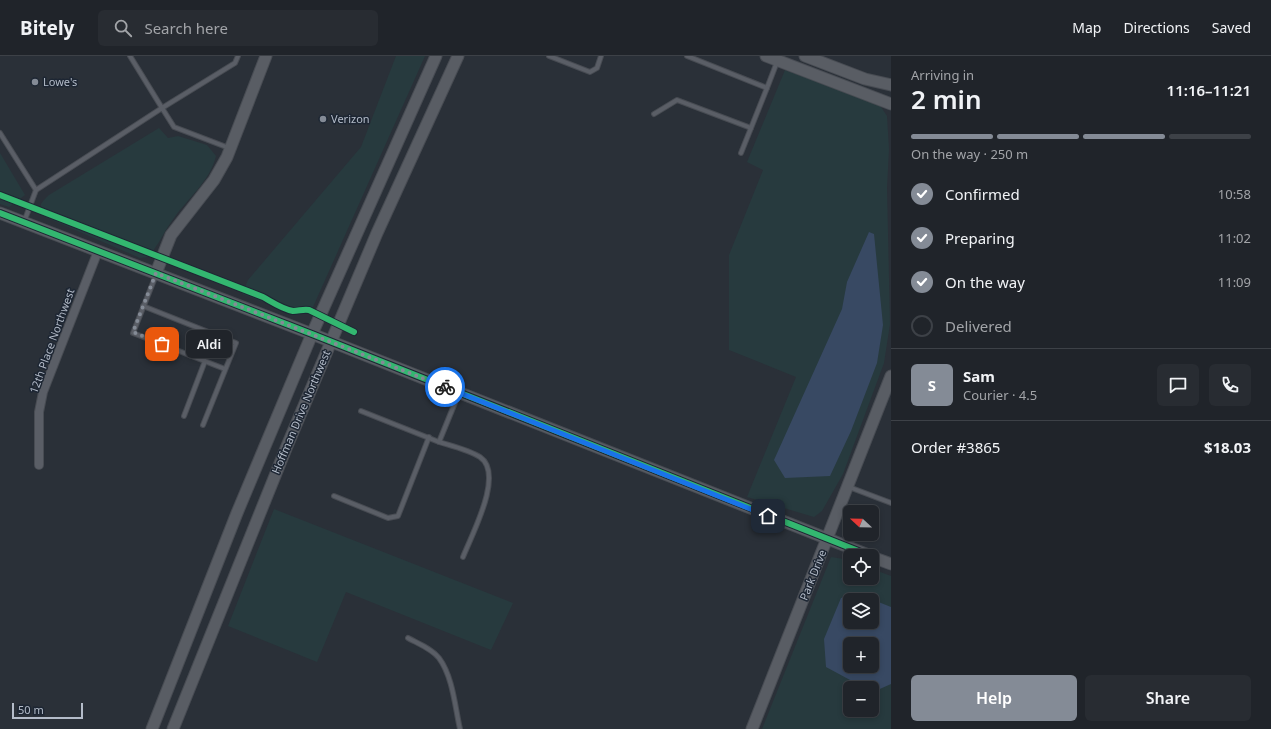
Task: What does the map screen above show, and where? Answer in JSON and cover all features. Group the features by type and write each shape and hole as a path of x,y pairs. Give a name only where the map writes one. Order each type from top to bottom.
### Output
{"street":[{"path":"156,273 171,235 214,180 230,149 266,56"},
{"name":"Hoffman Drive Northwest","path":"152,729 237,513 312,334 436,56"},
{"name":"Hoffman Drive Northwest","path":"173,729 242,555 330,342 377,233 458,56"},
{"path":"766,56 891,104"},
{"path":"805,56 865,79 891,85"},
{"path":"0,213 312,334 853,549"},
{"name":"12th Place Northwest","path":"39,465 39,412 43,392 98,251"},
{"name":"Park Drive","path":"752,729 891,376"},
{"path":"879,559 891,564"}],"lane":[{"path":"130,56 174,127 230,149"},
{"path":"24,222 36,190 162,108 235,63 238,56"},
{"path":"549,56 590,72 596,68 601,56"},
{"path":"687,56 767,88"},
{"path":"741,153 777,60"},
{"path":"654,114 677,100 751,128"},
{"path":"0,133 36,190"},
{"path":"156,273 133,332 225,369"},
{"path":"143,306 236,343 203,425"},
{"path":"184,416 205,361"},
{"path":"440,442 459,393"},
{"path":"361,411 481,457 490,472 489,491 463,557"},
{"path":"334,496 388,518 398,516 429,437"},
{"path":"848,486 891,503"},
{"path":"408,638 428,649 439,658 448,677 460,729"}],"green space":[{"path":"396,56 425,56 313,307 305,313 297,315 242,294 248,280 361,147"},
{"path":"785,70 879,104 887,116 889,149 887,188 890,324 884,363 843,474 822,511 814,517 747,497 796,377 729,350 729,255 763,170 747,162"},
{"path":"159,128 168,138 178,136 207,145 216,156 204,181 174,218 148,257 140,258 45,217 41,209 41,204 49,195"},
{"path":"0,153 25,195 9,207 0,204"},
{"path":"274,509 513,603 491,650 346,592 317,662 228,626"},
{"path":"831,557 843,559 843,585 879,585 879,572 891,576 891,729 762,729"}],"water":[{"path":"869,232 874,234 883,325 877,363 851,431 830,476 785,478 774,460 842,309 847,282"},
{"path":"843,597 843,629 879,629 879,602 891,607 891,684 879,689 879,681 852,681 826,667 824,639 841,598"}],"cycle path":[{"path":"0,195 263,297 285,309 293,311 309,310 354,332"},
{"path":"0,213 312,334 853,549"}],"way so far":[{"path":"162,344 133,332 156,273 445,387"}],"place":[{"name":"Lowe's","path":"35,82"},
{"name":"Verizon","path":"323,119"},
{"name":"Aldi","path":"162,344"}],"route":[{"path":"445,387 768,516"}]}
